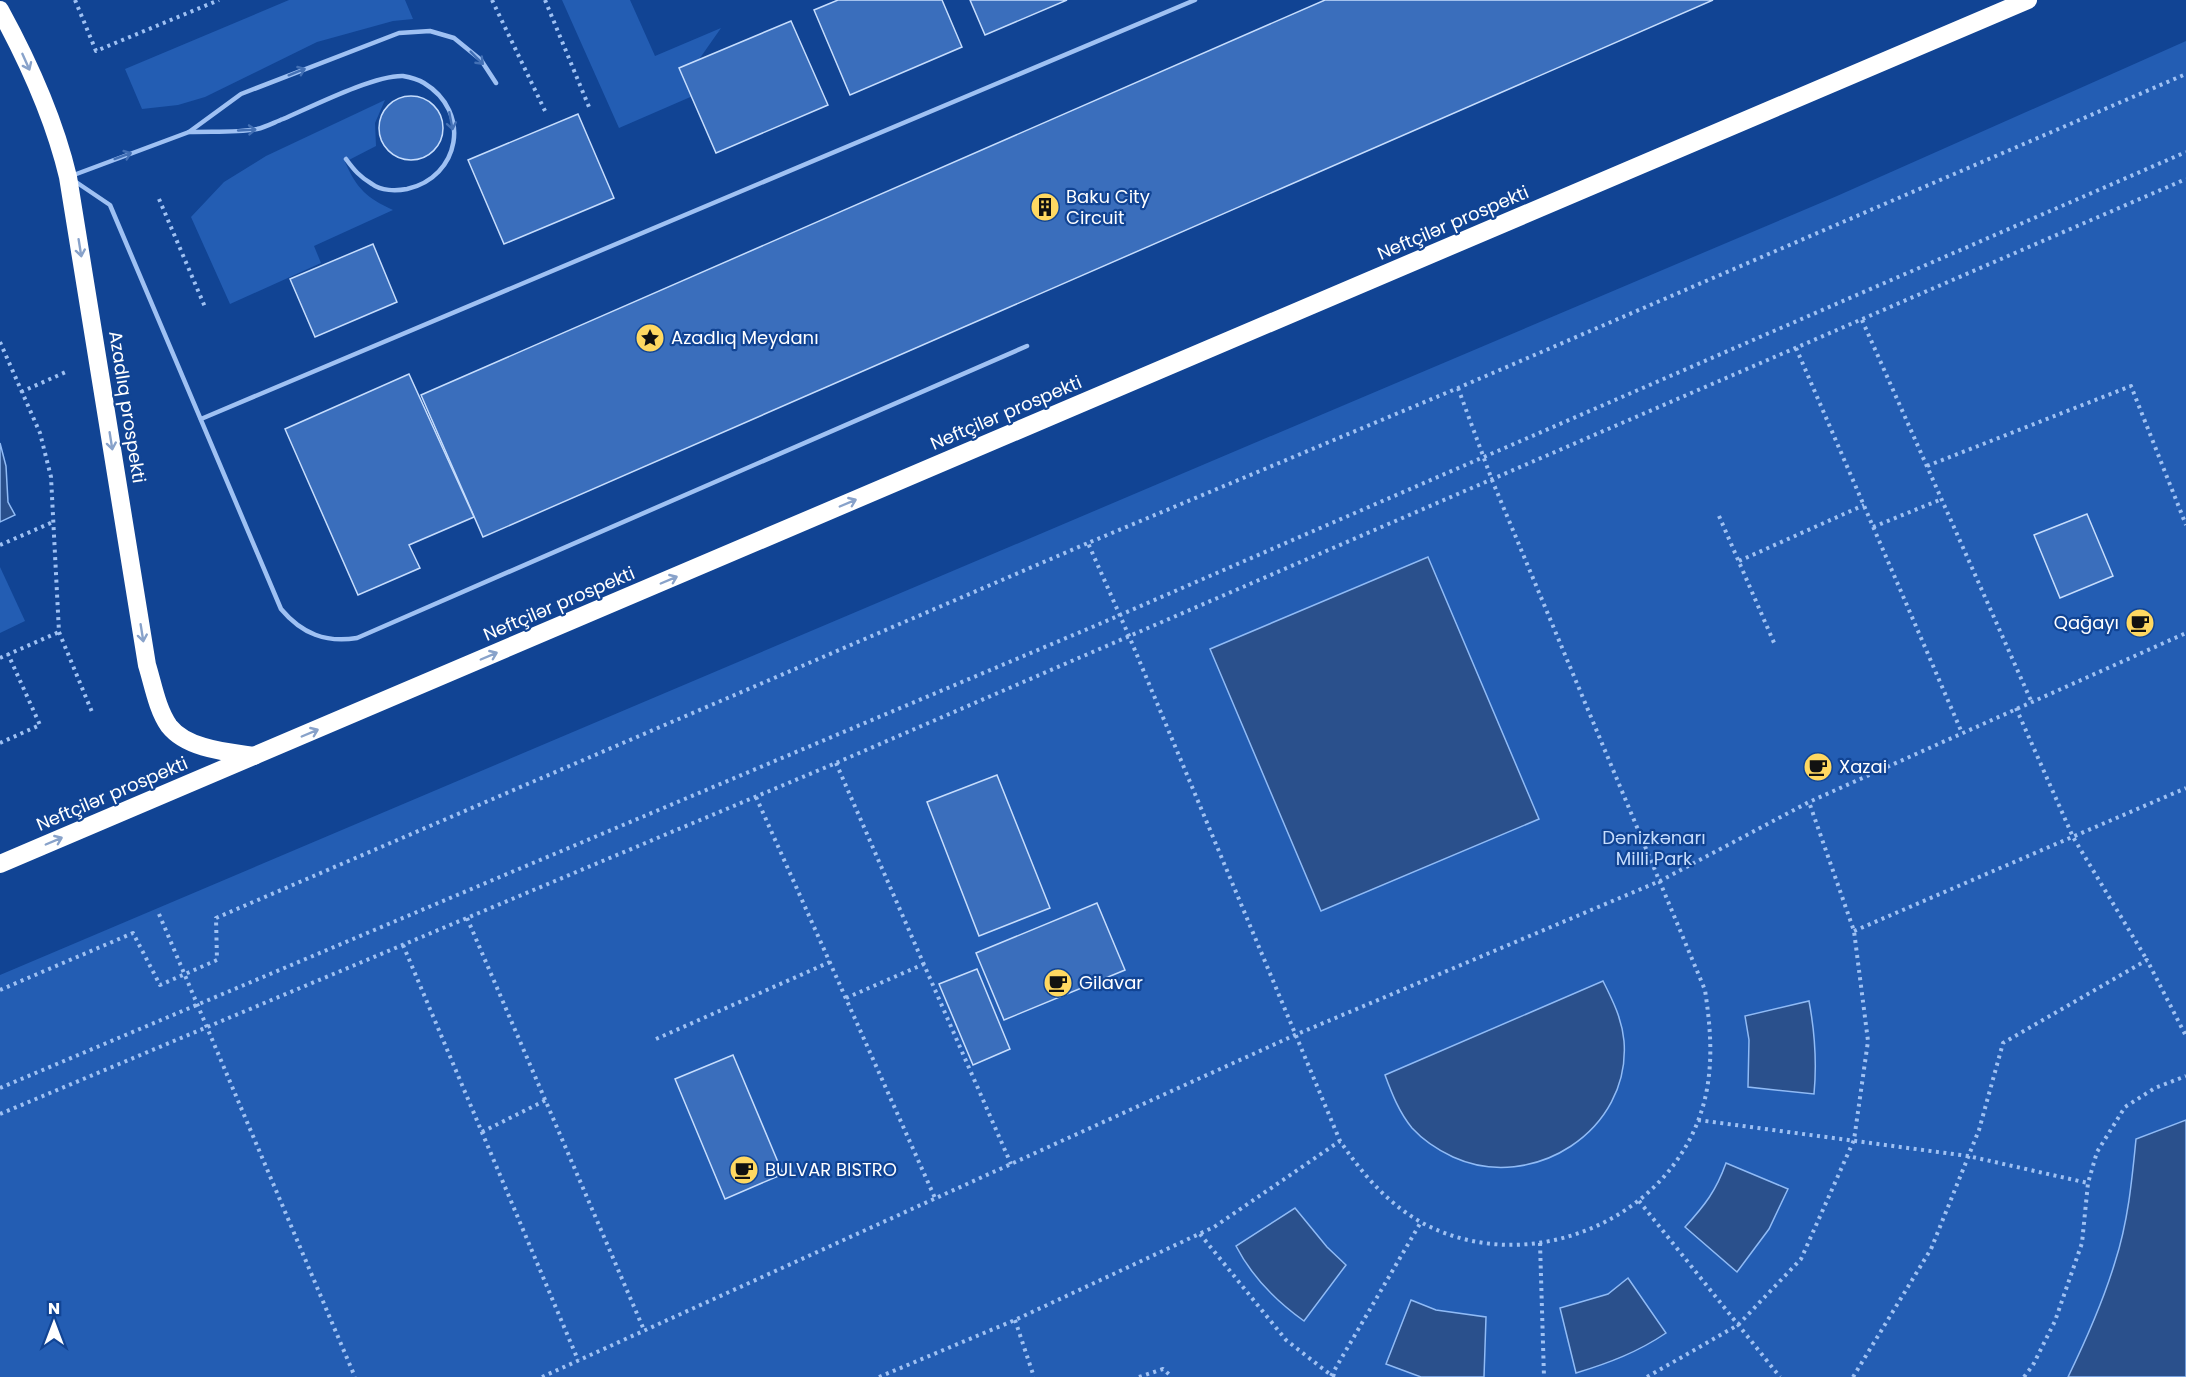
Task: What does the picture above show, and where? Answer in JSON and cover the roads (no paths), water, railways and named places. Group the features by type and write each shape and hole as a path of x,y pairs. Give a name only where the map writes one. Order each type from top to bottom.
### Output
{"highway":[{"name":"Neftçilər prospekti","path":"0,864 2028,0"},
{"name":"Azadlıq prospekti","path":"0,10 13,33 54,125 68,177 147,665 158,702 169,726 190,742 218,751 256,756"}],"lane":[{"path":"201,419 1195,0"},
{"path":"68,177 189,132 241,94 399,33 430,31 454,38 481,60 496,84"},
{"path":"189,132 258,129 374,81 403,76 423,82 441,96 452,115 454,142 450,156 441,171 422,186 397,191 376,187 357,175 346,159"},
{"path":"68,177 110,205 281,609 290,620 312,635 342,640 357,638 1027,346"}],"place":[{"name":"Baku City Circuit","path":"1045,207"},
{"name":"Azadlıq Meydanı","path":"650,338"},
{"name":"Qağayı","path":"2140,623"},
{"name":"Xazai","path":"1818,767"},
{"name":"Gilavar","path":"1058,983"},
{"name":"BULVAR BISTRO","path":"744,1170"}],"park label":[{"name":"Dənizkənarı Milli Park","path":"1654,848"}]}
